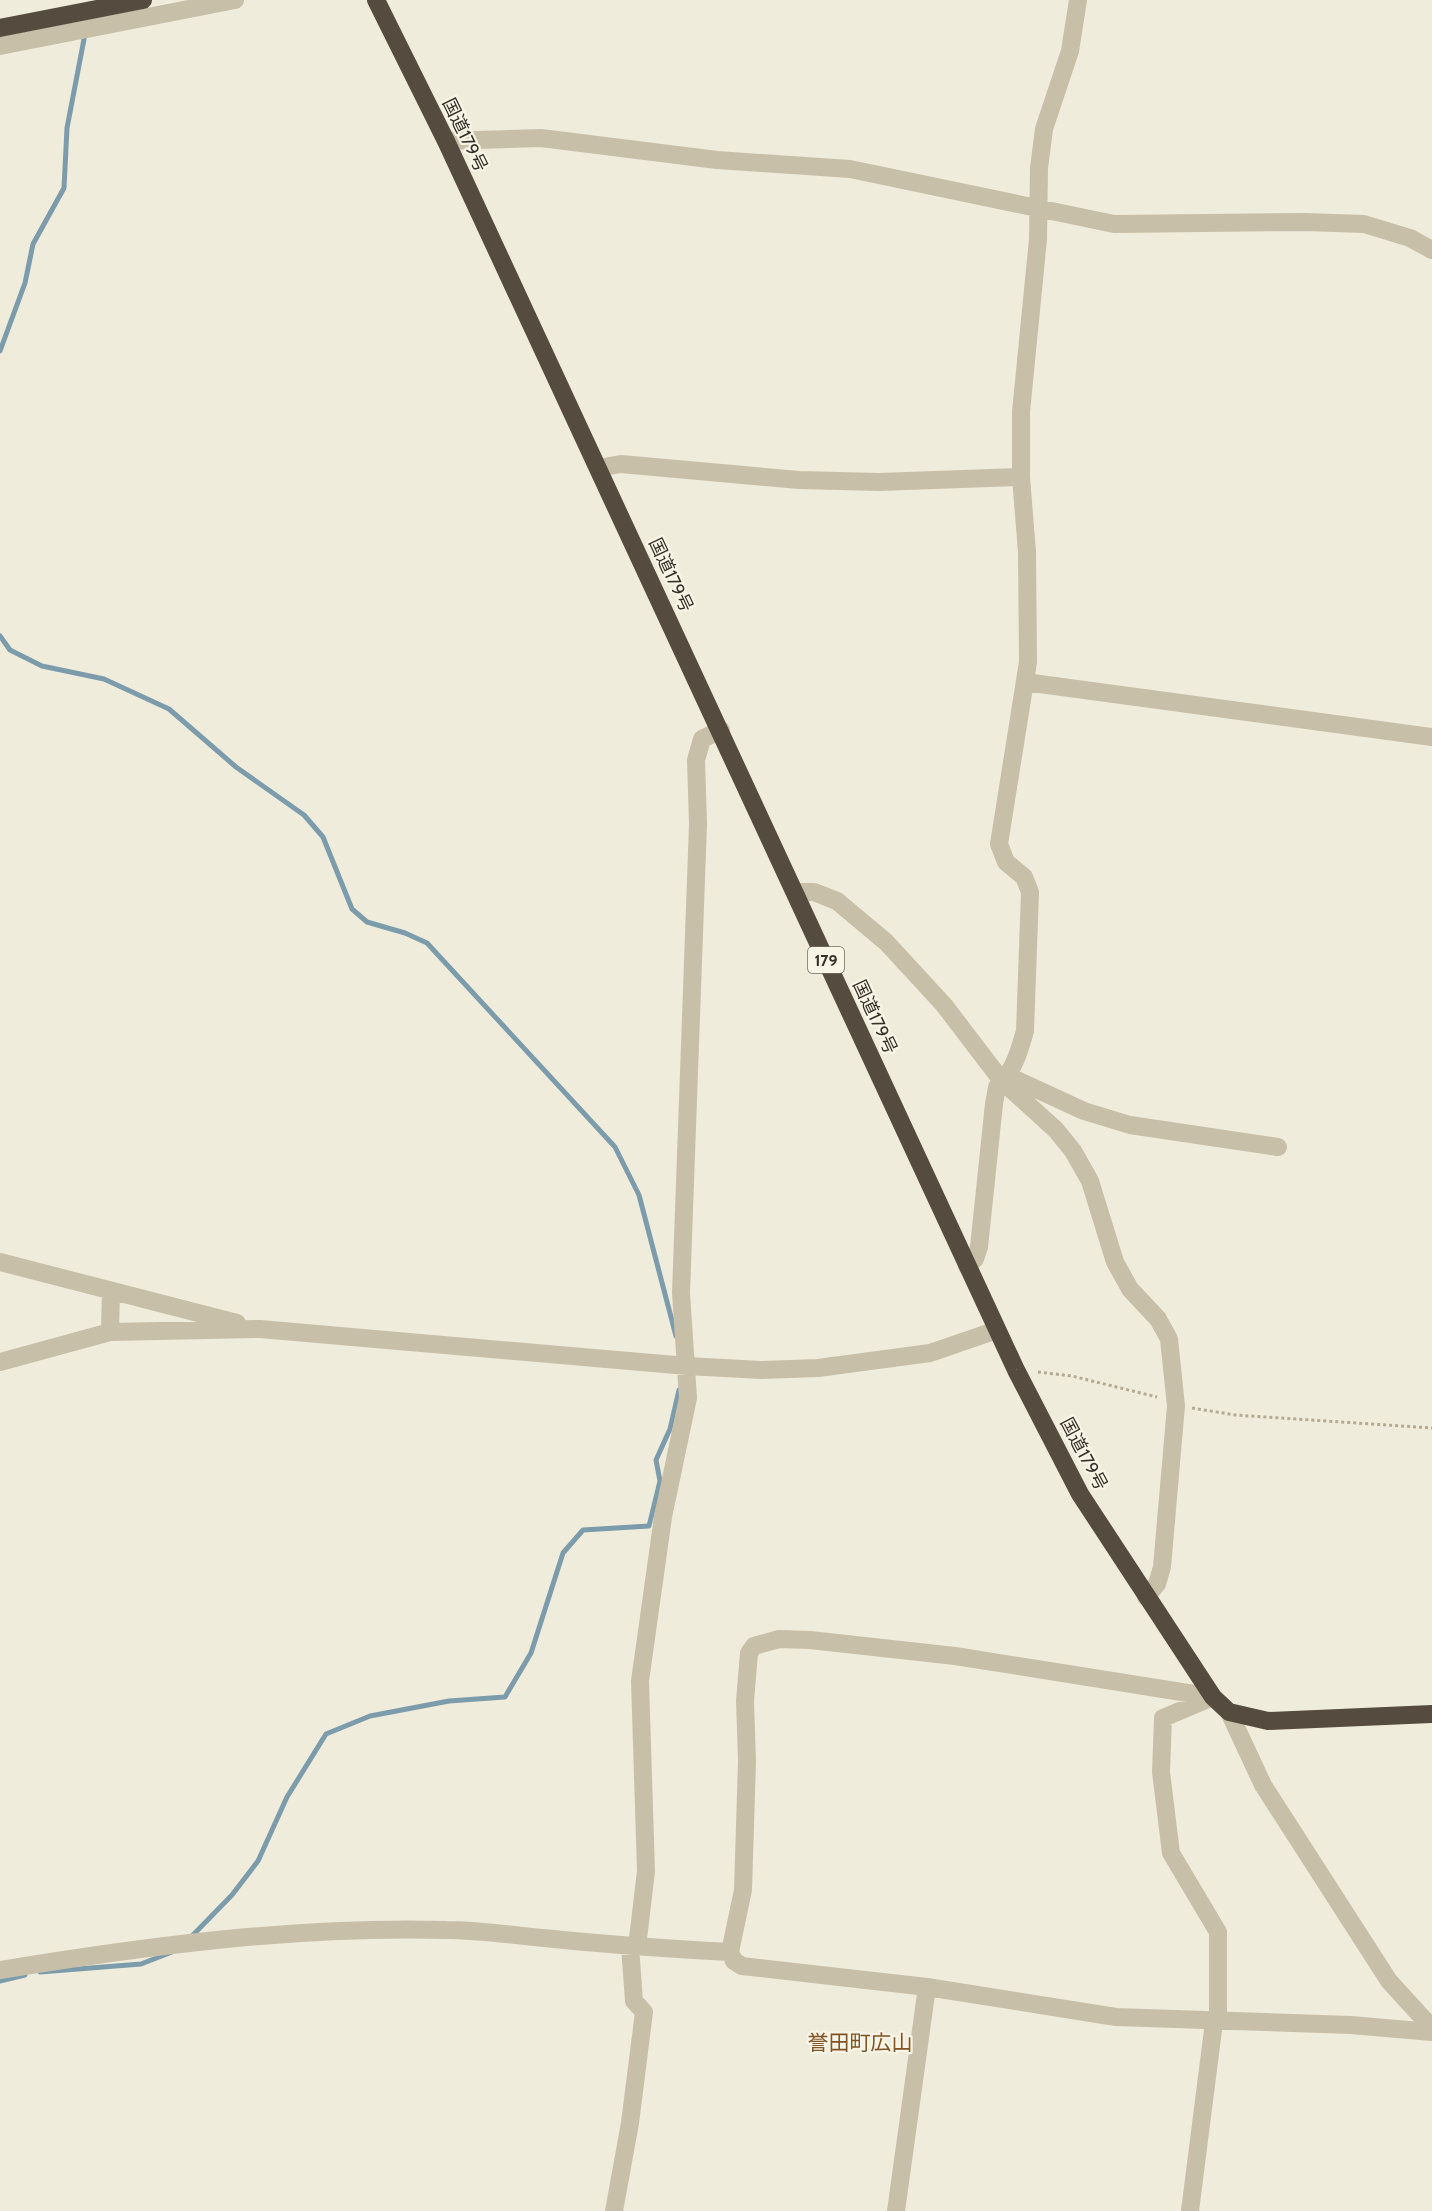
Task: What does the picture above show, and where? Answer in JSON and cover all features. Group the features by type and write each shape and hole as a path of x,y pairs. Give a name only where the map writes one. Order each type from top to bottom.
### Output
{"highway":[{"path":"0,28 143,0"},
{"name":"国道179号","path":"376,0 446,141 1016,1370 1080,1494 1213,1697 1229,1712"},
{"path":"1229,1712 1268,1721 1432,1714"}],"street":[{"path":"0,46 235,0"},
{"path":"967,1266 975,1259 980,1247 997,1087 1005,1078 1019,1053 1024,1031 1030,892 1024,877 1006,862 999,844 1028,662 1027,552 1021,477 1021,412 1038,239 1039,168 1044,129 1070,51 1078,0"},
{"path":"446,141 541,138 717,160 850,169 1114,224 1305,222 1364,224 1410,238 1432,250"},
{"path":"598,468 621,464 799,480 879,482 1021,477"},
{"path":"1025,682 1432,737"},
{"path":"614,2211 630,2123 644,2012 634,2001 634,1946 646,1871 640,1681 663,1517 688,1398 681,1366 681,1293 698,836 696,760 702,739 721,730"},
{"path":"795,892 814,892 837,901 886,942 944,1005 1005,1078 1056,1130 1073,1151 1090,1181 1115,1262 1130,1289 1158,1319 1169,1339 1176,1406 1162,1567 1157,1584 1146,1597"},
{"path":"1005,1078 1084,1111 1130,1125 1278,1147"},
{"path":"0,1262 261,1329"},
{"path":"110,1332 111,1291"},
{"path":"0,1362 110,1332 261,1329 681,1366 761,1370 871,1363 930,1353 997,1330"},
{"path":"1213,1697 954,1656 821,1641 779,1639 754,1646 749,1653 745,1701 747,1761 743,1890 730,1952 734,1960 742,1966 927,1986 1116,2017 1432,2030"},
{"path":"1190,2211 1216,2022 1218,1932 1171,1853 1161,1772 1163,1718 1213,1697"},
{"path":"1229,1712 1263,1785 1389,1981 1432,2030"},
{"path":"0,1970 112,1952 210,1941 334,1932 447,1929 730,1952"},
{"path":"896,2211 927,1986"}],"path":[{"path":"1016,1370 1072,1376 1156,1396 1176,1406 1235,1415 1432,1428"}],"waterway":[{"path":"0,351 25,283 33,244 64,188 67,128 85,34"},
{"path":"0,636 10,650 42,666 104,679 169,709 236,767 304,815 323,837 352,909 367,922 405,933 427,943 615,1147 639,1195 676,1336"},
{"path":"191,1937 232,1895 258,1861 287,1797 326,1734 370,1716 449,1701 505,1697 531,1653 563,1553 583,1530 649,1526 660,1481 656,1460 670,1429 679,1390"},
{"path":"40,1972 141,1964 172,1952"},
{"path":"0,1981 25,1975"}],"district":[{"name":"誉田町広山","path":"860,2043"}]}
